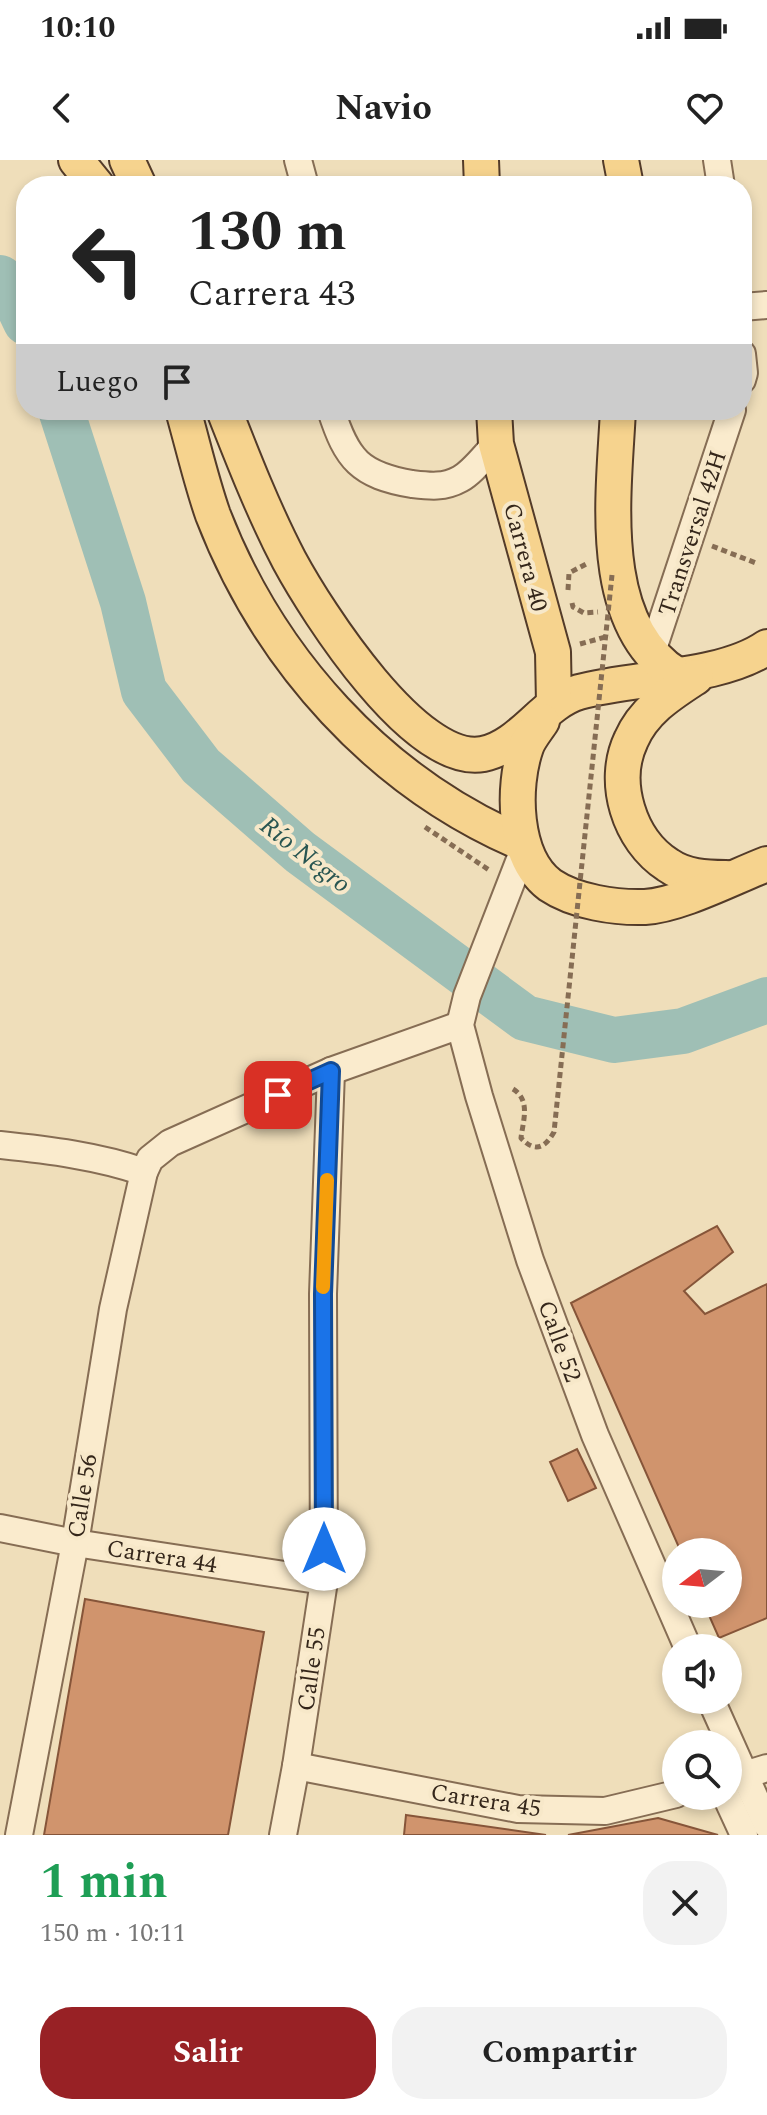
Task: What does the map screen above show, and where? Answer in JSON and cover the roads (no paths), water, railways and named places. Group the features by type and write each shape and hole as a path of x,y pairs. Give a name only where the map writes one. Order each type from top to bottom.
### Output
{"main road":[{"path":"76,160 89,176"},
{"path":"186,420 213,515 251,595 289,658 335,713 387,761 486,828 523,846"},
{"path":"228,420 250,478 290,561 327,622 368,677 416,728 447,749 484,754 507,744 554,704 578,692 678,667 757,654 767,647"},
{"name":"Carrera 40","path":"495,420 496,444 553,652 554,704"},
{"path":"618,420 613,520 617,571 631,622 678,667"},
{"path":"678,667 662,699 645,717 630,741 623,768 625,797 631,820 646,846 668,866 698,878 731,878"},
{"path":"554,704 526,745 517,792 523,846 536,870 550,884 570,895 594,901 622,907 649,907 678,899 767,864"}],"street":[{"path":"334,420 339,435 358,464 382,479 436,488 462,478 496,444"},
{"name":"Transversal 42H","path":"678,667 690,538 729,420"},
{"path":"0,1145 147,1166 170,1143 331,1071 460,1025 467,996 523,846"},
{"path":"498,918 523,897 550,884"},
{"name":"Calle 52","path":"460,1025 530,1260 595,1435 682,1634"},
{"name":"Calle 55","path":"283,1835 324,1581 323,1294 331,1071"},
{"name":"Calle 56","path":"19,1835 75,1543 113,1309 147,1166"},
{"name":"Carrera 44","path":"0,1528 75,1543 324,1581"},
{"path":"718,1714 767,1825"},
{"name":"Carrera 45","path":"296,1766 518,1809 605,1811 662,1797"},
{"path":"732,1810 744,1835"}],"waterway":[{"name":"Río Negro","path":"0,278 8,284 16,301"},
{"name":"Río Negro","path":"64,420 123,602 144,691 201,766 300,852 525,1018 614,1040 683,1031 767,1000"}]}
